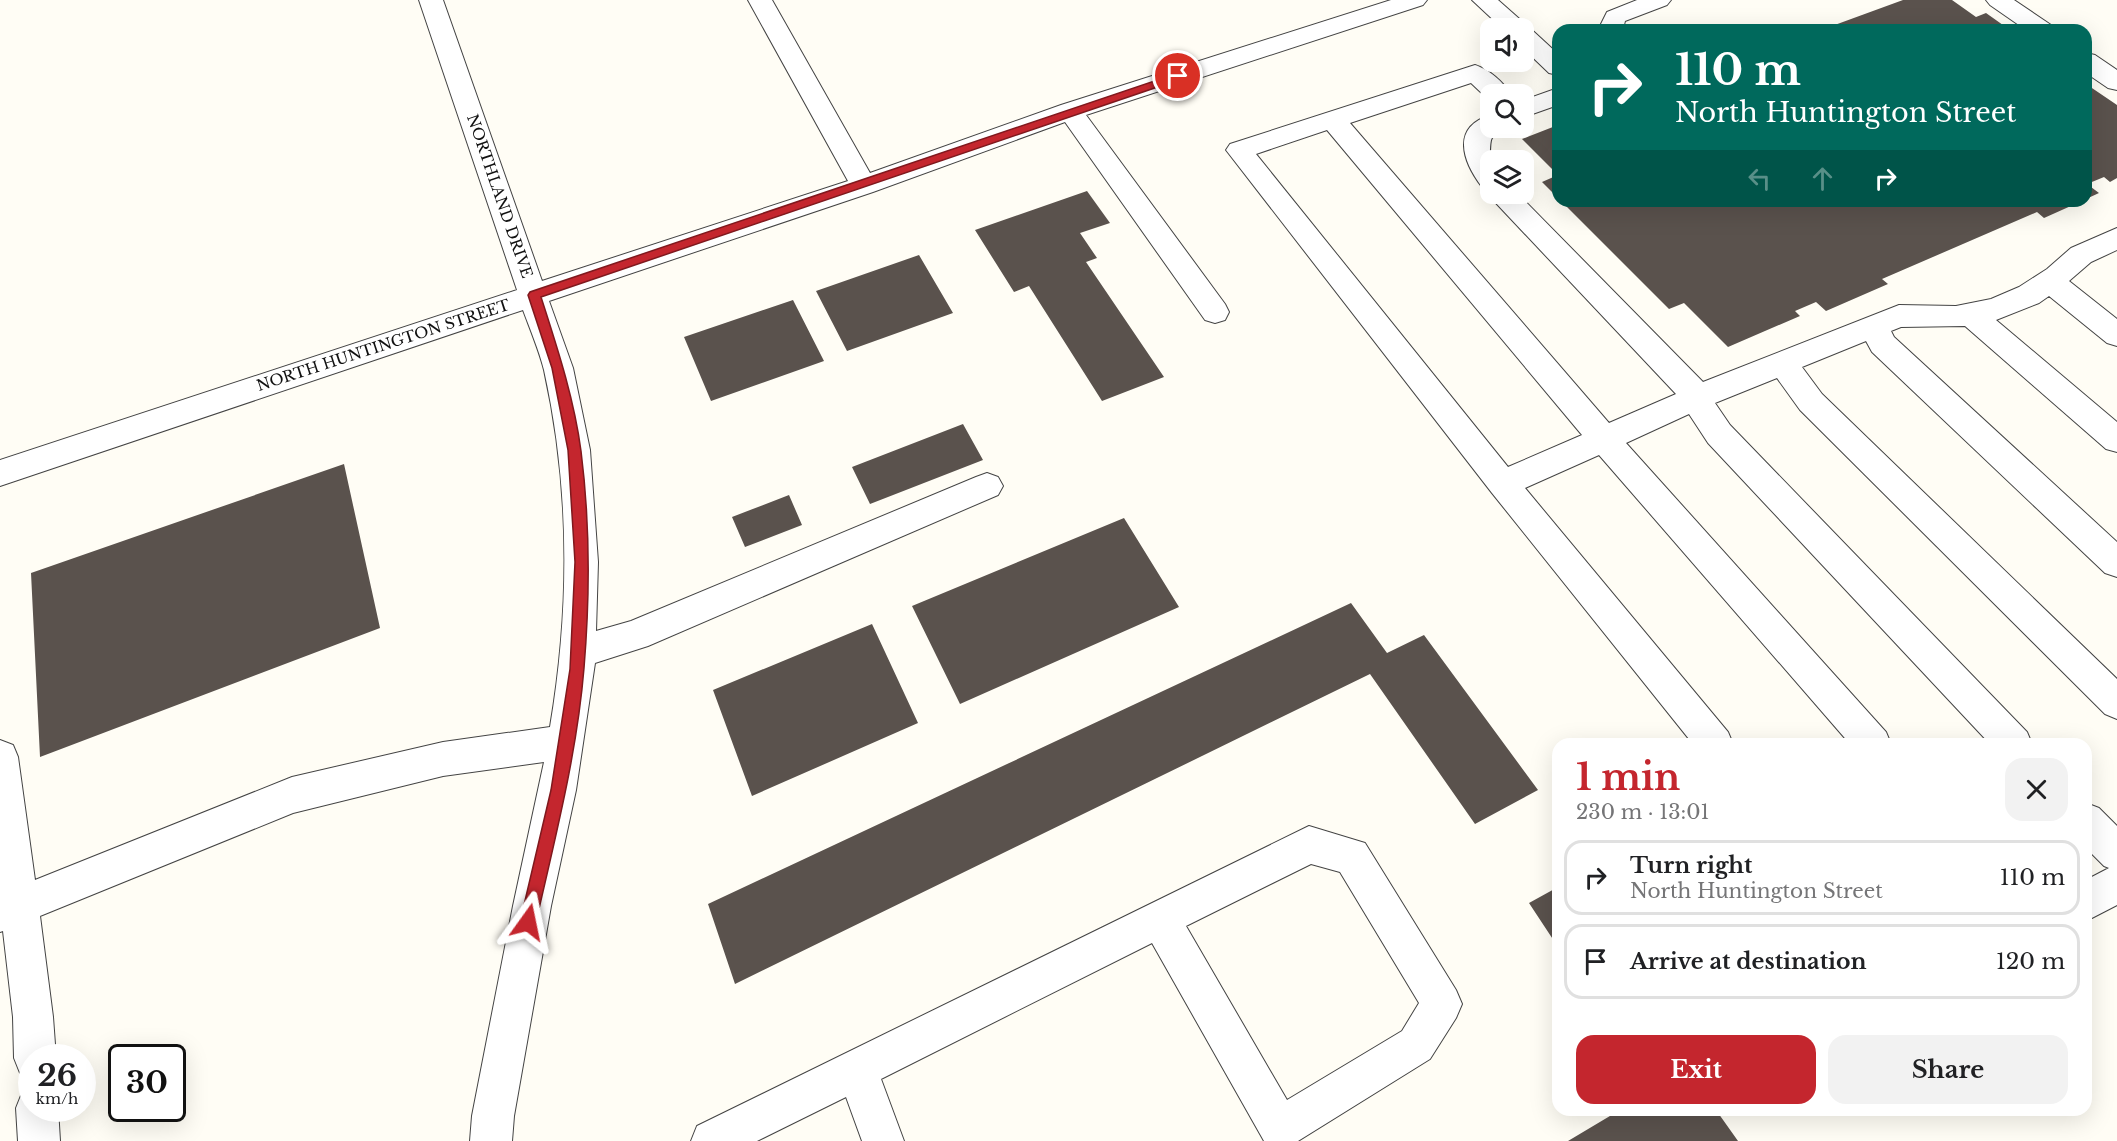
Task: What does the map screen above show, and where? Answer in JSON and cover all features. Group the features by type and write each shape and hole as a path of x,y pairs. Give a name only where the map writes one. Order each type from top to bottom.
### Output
{"street":[{"name":"NORTHLAND DRIVE","path":"431,0 558,368 574,450 582,562 578,652 566,742 558,790 530,914 493,1116 491,1141"},
{"path":"760,0 864,185"},
{"name":"NORTH HUNTINGTON STREET","path":"0,473 864,185 1070,111 1415,0"},
{"path":"1484,0 1505,18"},
{"path":"1613,24 1615,17 1659,0"},
{"path":"1998,0 2033,24"},
{"path":"1534,45 1552,62"},
{"path":"2092,65 2117,82"},
{"path":"1486,84 1475,74 1239,150 1503,484 1710,738"},
{"path":"1534,105 1552,98"},
{"path":"1070,111 1215,312"},
{"path":"1333,120 1603,438 1868,738"},
{"path":"1480,137 1476,144 1475,154 1480,166"},
{"path":"1513,204 1698,397 1705,416 1719,434 2007,738"},
{"path":"1503,484 1698,397 1899,316 1956,317 1996,309 2029,295 2081,255 2117,238"},
{"path":"2050,281 2117,335"},
{"path":"1970,314 2117,440"},
{"path":"1874,326 1882,344 2117,563"},
{"path":"1782,362 1811,402 2117,703"},
{"path":"578,652 636,635 987,486"},
{"path":"9,909 292,795 443,759 566,742"},
{"path":"0,757 9,909 33,1017 34,1044"},
{"path":"2092,827 2117,853"},
{"path":"712,1141 1309,845 1352,856 1442,1004 1416,1045 1280,1128 1160,919"},
{"path":"2092,899 2117,884"},
{"path":"856,1069 883,1141"},
{"path":"38,1122 39,1141"}],"building":[{"path":"1903,0 1952,0 1976,17 1986,13 2002,24 1837,24"},
{"path":"2092,88 2117,105 2117,178 2110,182 2104,177 2092,182"},
{"path":"1552,127 1552,169 1522,139 1534,138 1534,134"},
{"path":"1552,178 1552,192 1542,182"},
{"path":"2092,188 2099,193 2092,196"},
{"path":"1087,191 1110,223 1080,233 1097,258 1086,262 1164,377 1102,401 1029,286 1014,292 975,230"},
{"path":"1567,207 2069,207 2044,218 2037,212 1882,279 1888,284 1826,311 1816,302 1795,311 1800,316 1728,347 1684,303 1669,309"},
{"path":"919,255 953,313 847,351 816,291"},
{"path":"793,300 824,361 711,401 684,337"},
{"path":"963,424 983,460 870,504 852,467"},
{"path":"344,464 380,628 40,757 31,573"},
{"path":"789,495 802,525 745,547 732,517"},
{"path":"1124,518 1179,607 960,704 912,606"},
{"path":"1351,603 1387,653 1424,635 1538,790 1475,824 1370,674 735,984 708,904"},
{"path":"872,624 918,723 752,796 713,690"},
{"path":"1552,890 1552,938 1529,903"},
{"path":"1610,1116 1720,1116 1738,1141 1568,1141"}],"route":[{"path":"528,922 558,790 577,669 582,562 574,450 558,368 534,295 864,185 1070,111 1178,76"}]}
